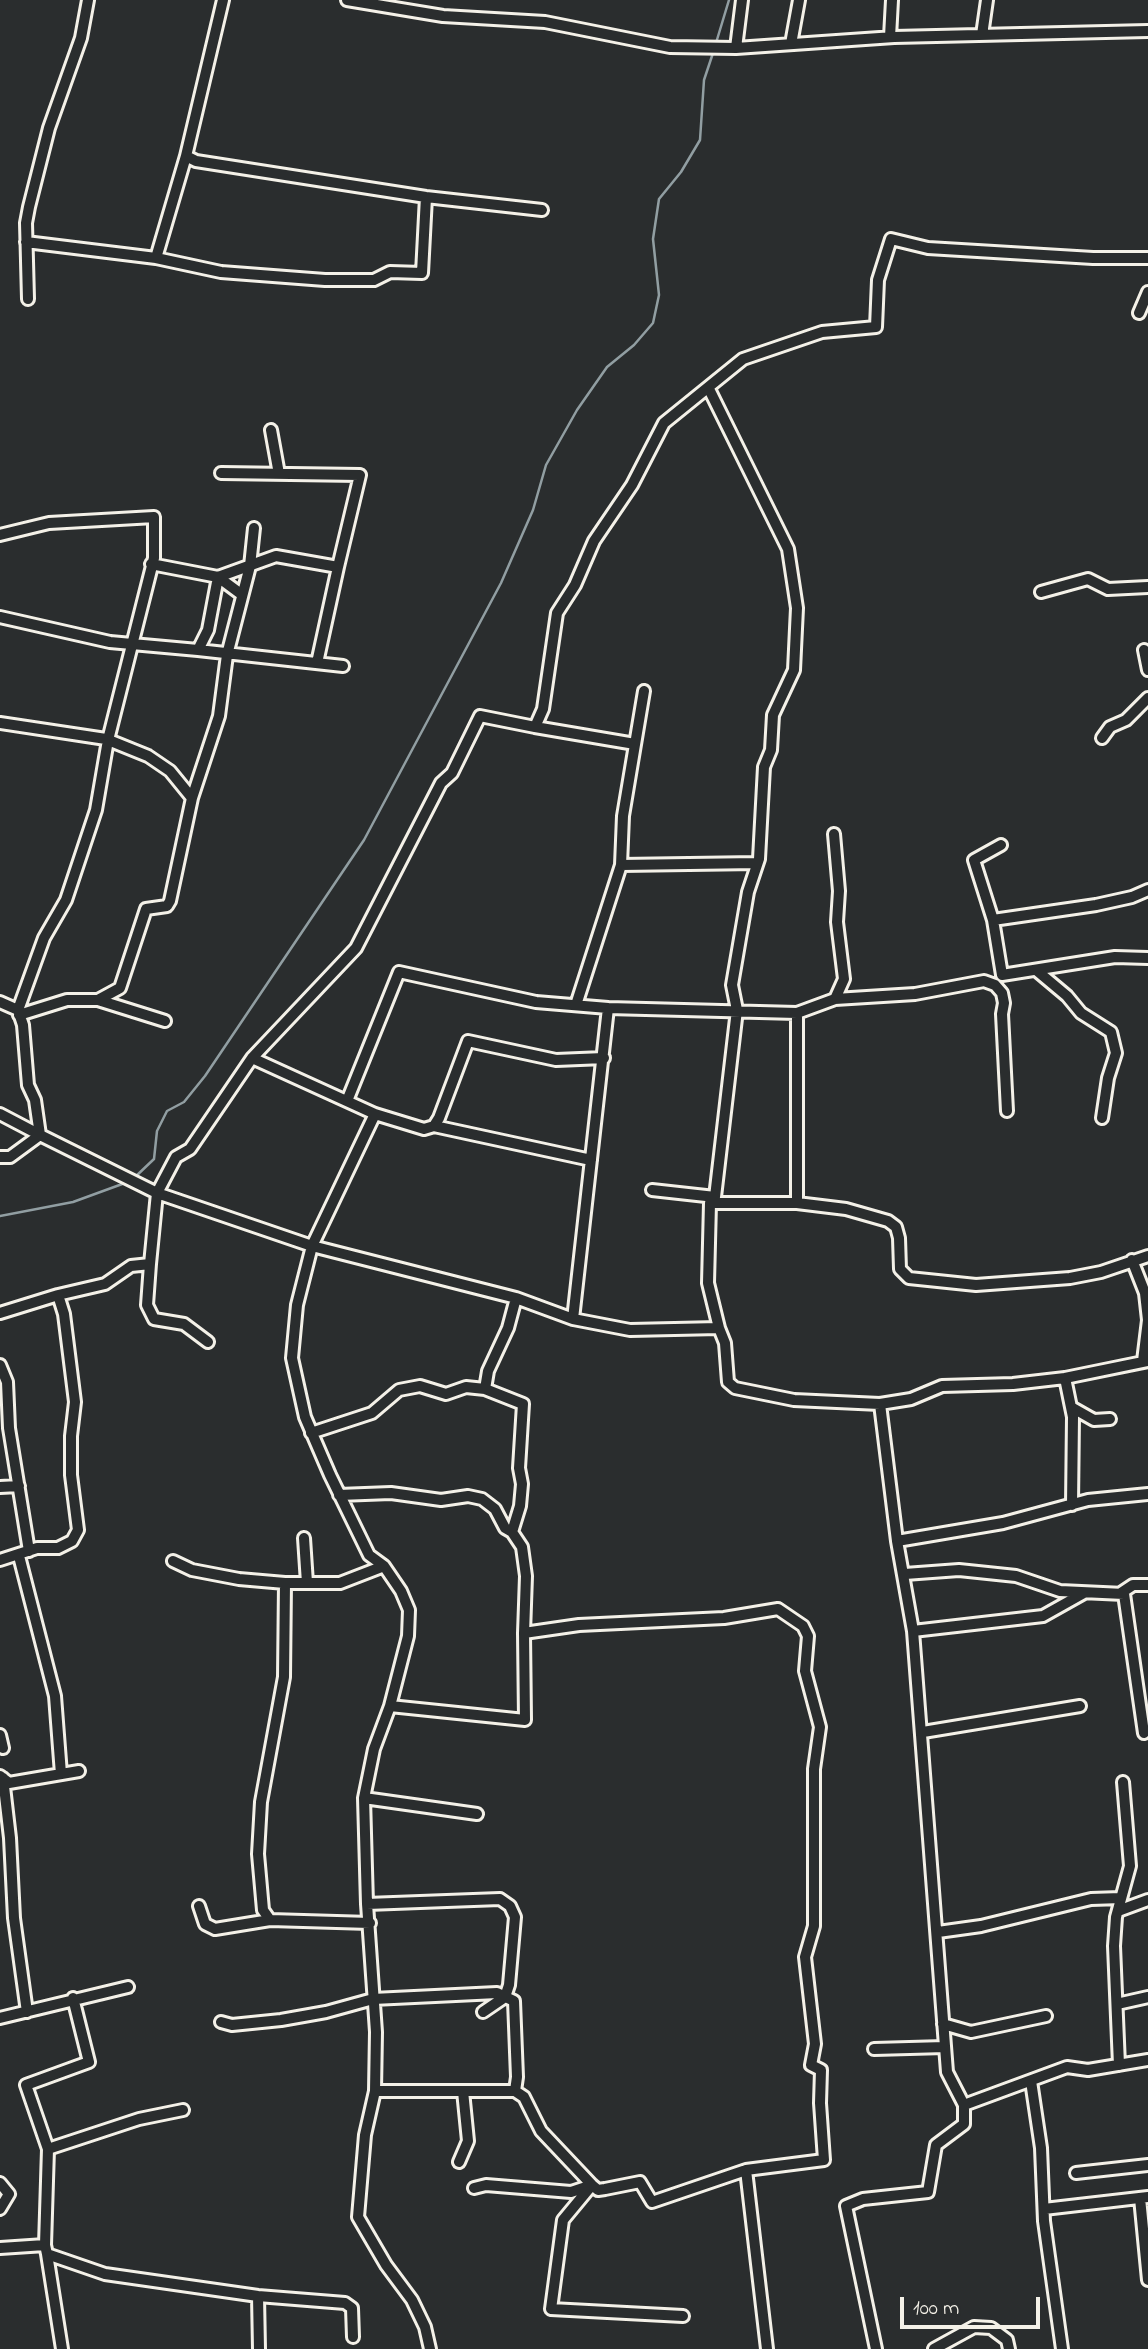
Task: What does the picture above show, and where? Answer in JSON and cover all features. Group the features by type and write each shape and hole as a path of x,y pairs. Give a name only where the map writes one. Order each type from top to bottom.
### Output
{"street":[{"path":"28,299 26,242 29,207 49,128 82,38 88,0"},
{"path":"156,258 186,156 223,0"},
{"path":"347,0 443,16 545,22 670,47 736,48 890,37 1148,31"},
{"path":"736,48 742,0"},
{"path":"791,44 799,0"},
{"path":"890,37 892,0"},
{"path":"982,35 987,0"},
{"path":"186,156 210,163 426,197 542,210"},
{"path":"26,242 156,258 221,272 325,280 374,280 390,272 422,274 426,197"},
{"path":"535,727 542,709 557,613 575,585 594,541 632,485 664,423 709,389 717,377 743,359 821,332 876,327 878,280 891,239 928,248 1093,258 1148,258"},
{"path":"1139,313 1148,292"},
{"path":"709,389 788,549 797,608 794,670 773,715 771,750 764,767 757,863 748,892 732,985 737,1010 713,1200 708,1283 724,1343 728,1382 734,1388 794,1400 880,1404 911,1399 942,1386 1013,1384 1065,1378 1146,1361 1148,1320 1145,1293 1132,1260"},
{"path":"271,430 279,474"},
{"path":"221,473 360,475 317,663"},
{"path":"0,535 49,523 154,517 151,564 108,740 96,810 79,867 66,900 44,938 18,1013"},
{"path":"98,1000 121,988 146,909 167,906 170,901 192,798 219,716 226,655 250,566 254,528"},
{"path":"218,577 276,556 338,567"},
{"path":"151,564 218,577 241,594"},
{"path":"198,650 208,630 218,577"},
{"path":"1041,592 1088,579 1108,589 1148,587"},
{"path":"0,617 133,644 343,666"},
{"path":"1144,650 1148,670"},
{"path":"576,1005 621,865 624,816 644,691"},
{"path":"1102,738 1110,727 1126,720 1148,698"},
{"path":"208,1342 184,1324 154,1319 147,1305 157,1193 176,1157 190,1149 252,1058 356,948 480,716 635,744"},
{"path":"0,723 108,740 148,755 170,771 192,798"},
{"path":"834,834 839,891 836,922 844,979 835,999"},
{"path":"1001,845 974,860 993,920 998,980 1004,1003 1007,1111"},
{"path":"621,865 757,863"},
{"path":"993,920 1096,905 1132,897 1148,890"},
{"path":"347,1101 400,972 536,1002 797,1013 835,999 915,994 1115,957 1148,958"},
{"path":"1036,970 1067,996 1081,1013 1111,1032 1116,1053 1106,1088 1102,1118"},
{"path":"18,1013 67,1000 98,1000 165,1021"},
{"path":"0,1002 18,1013 23,1025 28,1085 34,1100 40,1135"},
{"path":"572,1319 608,1007"},
{"path":"797,1013 797,1203"},
{"path":"434,1126 468,1041 556,1060 604,1058"},
{"path":"252,1058 376,1114 424,1129 434,1126 591,1160"},
{"path":"0,1114 157,1193 312,1246 516,1298 572,1319 630,1330 719,1328"},
{"path":"376,1114 312,1246 297,1305 292,1358 305,1417 339,1495 369,1555 384,1566 401,1591 409,1609 408,1636 390,1706 374,1749 363,1798 375,2091 365,2135 358,2217 386,2265 412,2301 425,2327 430,2349"},
{"path":"0,1157 10,1157 40,1135"},
{"path":"652,1189 713,1200 797,1203 846,1209 888,1221 895,1227 899,1238 900,1269 909,1278 976,1284 1070,1278 1101,1272 1148,1256"},
{"path":"0,1313 105,1284 131,1266 150,1264"},
{"path":"0,1560 58,1548 72,1541 78,1530 71,1475 71,1436 75,1402 64,1314 58,1295"},
{"path":"485,1389 488,1371 508,1328 516,1298"},
{"path":"0,1365 7,1382 9,1428 19,1486 24,1554 55,1696 61,1774"},
{"path":"1065,1378 1071,1406 1072,1504"},
{"path":"312,1433 372,1413 399,1390 420,1386 446,1394 467,1387 485,1389 523,1404 519,1468 521,1495 512,1532"},
{"path":"877,2349 846,2207 863,2199 928,2192 936,2145 964,2124 964,2105 947,2072 923,1732 913,1631 905,1574 897,1541 880,1404"},
{"path":"1071,1406 1094,1420 1110,1419"},
{"path":"0,1487 19,1486"},
{"path":"339,1495 391,1493 441,1500 468,1496 482,1499 495,1509 505,1528 512,1532 522,1548 526,1576 525,1720 390,1706"},
{"path":"897,1541 1003,1523 1072,1504 1148,1494"},
{"path":"304,1538 307,1583"},
{"path":"173,1561 192,1570 239,1579 285,1583 341,1583 384,1566"},
{"path":"905,1574 960,1570 1016,1576 1060,1591 1121,1593 1133,1585 1148,1585"},
{"path":"270,1920 263,1910 259,1841 261,1802 284,1677 285,1583"},
{"path":"913,1631 1043,1616 1086,1592"},
{"path":"1121,1593 1126,1597 1143,1689 1144,1733"},
{"path":"375,2091 515,2091 524,2097 541,2131 598,2190 640,2182 652,2202 746,2169 824,2160 821,2070 811,2065 815,2044 805,1957 814,1926 814,1769 820,1727 805,1671 808,1636 803,1626 778,1609 724,1618 579,1625 524,1633"},
{"path":"923,1732 1080,1706"},
{"path":"0,1735 3,1748"},
{"path":"1,1777 9,1783 79,1771"},
{"path":"1,1777 14,1884 14,1918 27,2012"},
{"path":"1119,2064 1114,1946 1118,1910 1130,1866 1123,1782"},
{"path":"363,1798 477,1814"},
{"path":"0,1887 14,1884"},
{"path":"938,1932 981,1926 1091,1899 1121,1898"},
{"path":"366,1904 499,1899 510,1906 515,1917 509,1985 505,1997 483,2012"},
{"path":"1118,1910 1148,1900"},
{"path":"199,1906 205,1924 215,1929 270,1920 370,1923"},
{"path":"0,2018 128,1987"},
{"path":"221,2022 232,2025 281,2020 326,2012 373,1999 497,1993 514,2001 515,2091"},
{"path":"1117,2004 1148,1997"},
{"path":"62,2349 46,2249 48,2149 26,2085 89,2062 74,1998"},
{"path":"943,2024 971,2032 1046,2016"},
{"path":"874,2049 945,2047"},
{"path":"964,2105 1067,2067 1088,2070 1148,2060"},
{"path":"1031,2081 1041,2148 1044,2210 1062,2349"},
{"path":"459,2162 468,2141 463,2091"},
{"path":"48,2149 139,2119 183,2110"},
{"path":"1076,2173 1148,2165"},
{"path":"746,2169 767,2349"},
{"path":"0,2183 9,2194 0,2209"},
{"path":"474,2188 486,2185 571,2192 592,2185"},
{"path":"592,2185 563,2220 551,2309 683,2316"},
{"path":"1044,2210 1144,2197 1148,2280"},
{"path":"0,2239 0,2248 46,2249 105,2274 258,2296 350,2305 353,2337"},
{"path":"258,2296 259,2349"},
{"path":"934,2349 974,2327 991,2328 1007,2340 1009,2349"}],"waterway":[{"path":"716,43 729,0"},
{"path":"134,1178 154,1159 157,1131 167,1111 184,1102 205,1076 364,840 501,583 533,510 546,465 577,410 607,367 634,345 653,323 659,295 653,239 659,199 681,172 700,140 704,80 714,50"},
{"path":"0,1216 73,1202 125,1183"}]}
